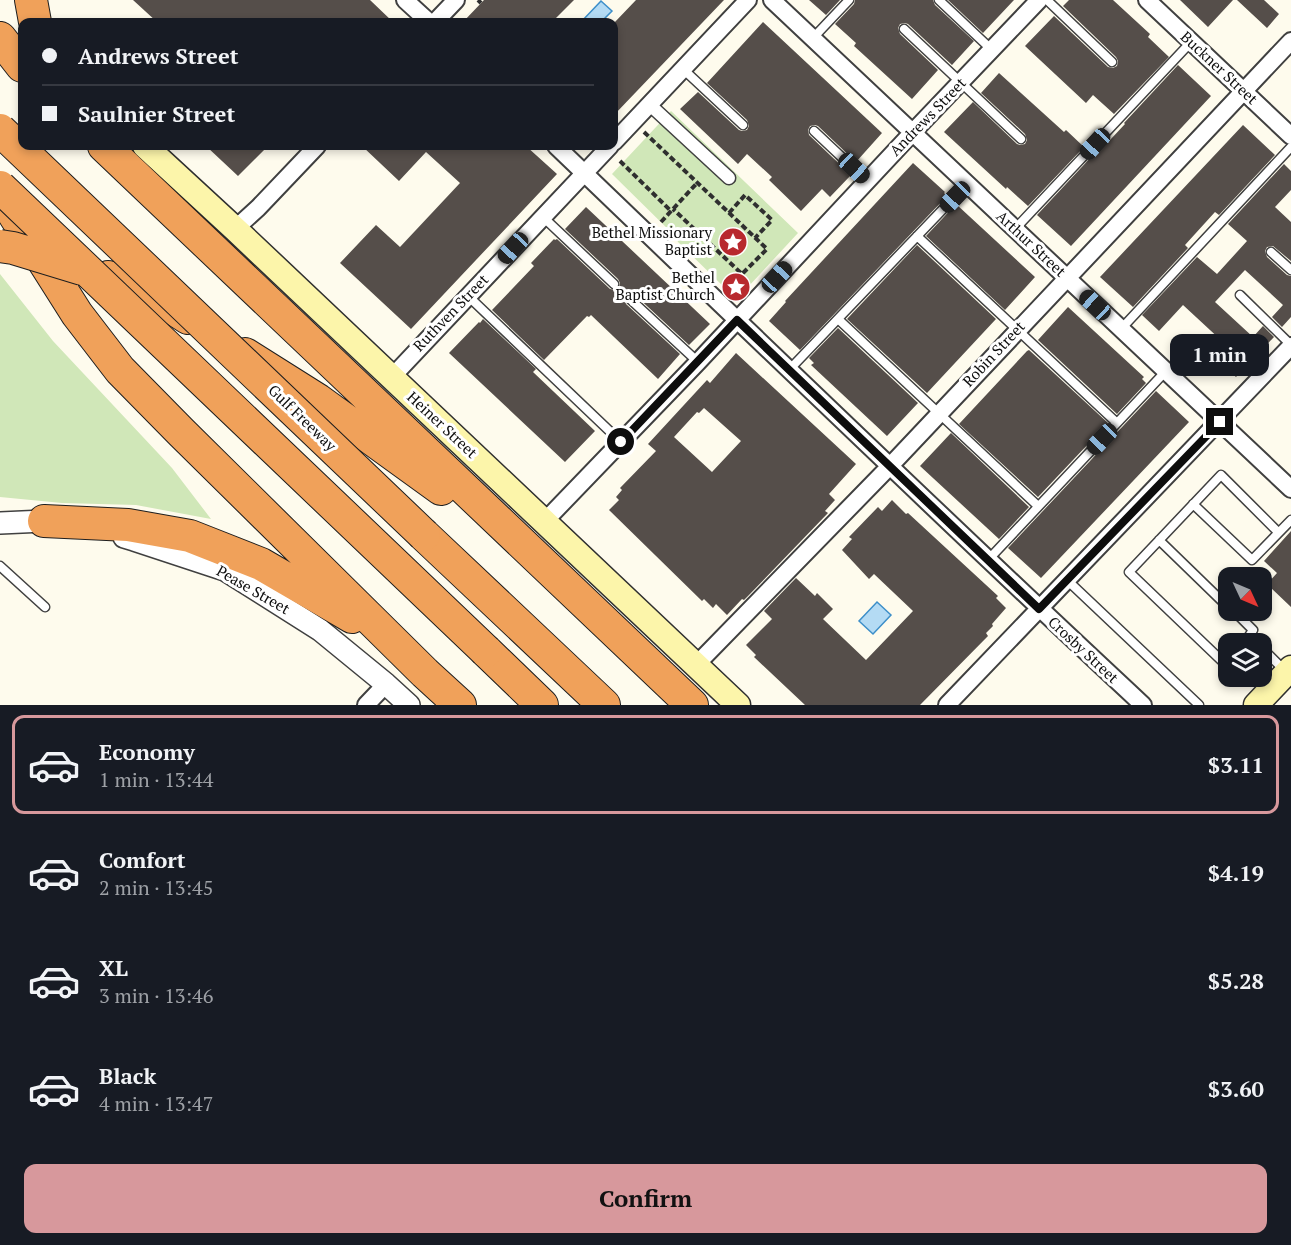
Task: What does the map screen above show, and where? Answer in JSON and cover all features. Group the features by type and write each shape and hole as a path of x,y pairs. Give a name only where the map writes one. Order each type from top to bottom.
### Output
{"highway":[{"path":"31,0 34,18"},
{"path":"0,38 18,61"},
{"name":"Gulf Freeway","path":"0,130 18,147"},
{"name":"Gulf Freeway","path":"21,150 604,705"},
{"path":"108,150 692,705"},
{"path":"0,187 543,705"},
{"path":"0,192 77,314 120,370 460,705"},
{"path":"0,246 108,277 157,298 318,400 537,557"},
{"path":"44,521 128,525 190,536 261,564 359,621 425,673"}],"main road":[{"path":"43,0 50,18"},
{"name":"Heiner Street","path":"149,150 738,705"},
{"path":"1257,705 1289,670"}],"street":[{"path":"405,0 425,18"},
{"path":"439,18 456,0"},
{"name":"Ruthven Street","path":"618,137 748,0"},
{"name":"Arthur Street","path":"772,0 1291,489"},
{"name":"Andrews Street","path":"544,522 1039,0"},
{"name":"Buckner Street","path":"1156,5 1191,42 1291,136"},
{"name":"Robin Street","path":"696,665 890,466 1291,41"},
{"path":"650,104 729,178"},
{"path":"235,229 313,150"},
{"name":"Crosby Street","path":"560,150 1039,609 1143,705"},
{"name":"Ruthven Street","path":"392,377 605,150"},
{"path":"947,705 1291,346"},
{"name":"Pease Street","path":"0,523 44,521 134,540 225,570 320,630 409,705"},
{"path":"366,705 386,684"}],"lane":[{"path":"813,38 849,0"},
{"path":"939,0 992,50"},
{"path":"1047,0 1112,62"},
{"path":"904,29 1021,139"},
{"path":"1015,229 1191,42"},
{"path":"683,69 743,125"},
{"path":"814,131 867,181"},
{"path":"1121,328 1291,147"},
{"path":"789,370 967,184"},
{"path":"543,217 614,284"},
{"path":"917,236 1118,423"},
{"path":"1271,252 1291,270"},
{"path":"1240,295 1291,346"},
{"path":"468,296 621,442"},
{"path":"630,299 698,362"},
{"path":"838,319 1038,506"},
{"path":"988,560 1166,371"},
{"path":"1218,657 1129,572 1221,475 1278,532"},
{"path":"1193,504 1252,560 1291,520"},
{"path":"1159,540 1218,596"},
{"path":"0,566 45,607"},
{"path":"1067,580 1199,705"},
{"path":"1244,621 1253,630 1251,633"},
{"path":"1272,656 1289,670"}],"path":[{"path":"615,150 672,210 742,274 767,249 633,122"},
{"path":"649,235 697,183"},
{"path":"729,213 746,195 772,220 755,238"}],"green space":[{"path":"671,111 798,233 747,288 725,288 612,174"},
{"path":"0,274 53,341 172,468 211,519 136,505 62,503 0,497"}],"water":[{"path":"601,1 612,11 605,18 585,18"},
{"path":"877,602 891,615 873,634 859,621"}],"building":[{"path":"133,0 370,0 389,18 153,18"},
{"path":"484,0 574,0 556,18 467,18"},
{"path":"636,0 724,0 618,111 618,19"},
{"path":"809,0 840,0 826,15"},
{"path":"855,0 933,0 935,5 974,41 952,65 908,24 900,24 898,28 900,34 938,70 912,99 854,46 856,43 835,24"},
{"path":"948,0 1014,0 983,33"},
{"path":"1069,0 1113,0 1150,34 1148,37 1169,57 1114,114 1093,95 1086,103 1025,46 1054,16 1108,67 1117,66 1116,57 1063,6"},
{"path":"1180,0 1233,0 1208,27"},
{"path":"1237,0 1264,0 1279,14 1267,28"},
{"path":"763,22 882,133 856,162 818,126 810,126 809,135 851,175 830,197 822,189 801,211 769,180 772,177 747,154 738,164 680,109 698,92 739,130 747,130 749,126 747,120 707,83"},
{"path":"1178,65 1211,96 1071,246 1037,215 1093,155 1095,156"},
{"path":"999,73 1064,132 1066,130 1084,147 1028,206 944,132 973,102 1017,144 1025,144 1027,140 1025,134 981,93"},
{"path":"1243,125 1275,155 1219,215 1215,212 1185,245 1188,248 1133,307 1100,277"},
{"path":"210,150 264,150 238,176"},
{"path":"366,150 530,150 557,174 411,329 340,263 376,225 400,247 460,183 426,152 399,181"},
{"path":"913,163 947,196 800,350 769,321"},
{"path":"1284,164 1291,171 1291,190 1275,207 1291,222 1291,261 1273,246 1267,247 1265,251 1267,257 1291,276 1291,317 1282,327 1272,317 1283,305 1245,270 1215,302 1253,337 1263,326 1274,337 1236,377 1226,368 1237,355 1183,305 1159,331 1142,315 1197,257 1217,274 1247,241 1228,224"},
{"path":"956,204 1035,277 1005,310 926,236"},
{"path":"586,207 710,324 689,345 634,294 626,294 624,298 626,304 680,354 658,379 591,315 587,316 544,360 492,310 534,266 531,263 554,239 557,239 610,289 619,288 618,279 565,229"},
{"path":"917,245 996,319 927,393 847,319"},
{"path":"1068,307 1144,377 1142,379 1146,383 1117,414 1038,340"},
{"path":"483,319 536,369 533,372 595,431 565,462 449,353"},
{"path":"838,328 918,403 887,436 811,365 814,363 809,358"},
{"path":"1029,350 1108,423 1038,497 959,424"},
{"path":"736,353 856,464 829,494 835,500 825,511 828,513 727,615 716,604 713,608 704,599 702,601 609,510 619,500 616,497 622,490 620,488 656,451 648,444 707,380 710,383","holes":["704,408 741,441 712,472 674,437 697,412 699,413"]},
{"path":"1156,391 1189,422 1041,578 1008,548"},
{"path":"951,433 1029,507 999,539 920,466"},
{"path":"892,500 998,596 996,598 1006,608 986,633 988,636 920,705 805,705 754,657 756,655 746,645 772,619 764,611 796,578 815,596 817,593 833,609 823,619 866,660 913,611 874,574 869,579 842,550 852,539 849,537 878,507 882,511"},
{"path":"1291,531 1291,607 1272,589 1272,578 1277,573 1264,561"}],"place":[{"name":"Bethel Missionary Baptist","path":"733,242"},
{"name":"Bethel Baptist Church","path":"736,287"}],"route":[{"path":"621,442 737,320 1039,609 1220,422"}]}
